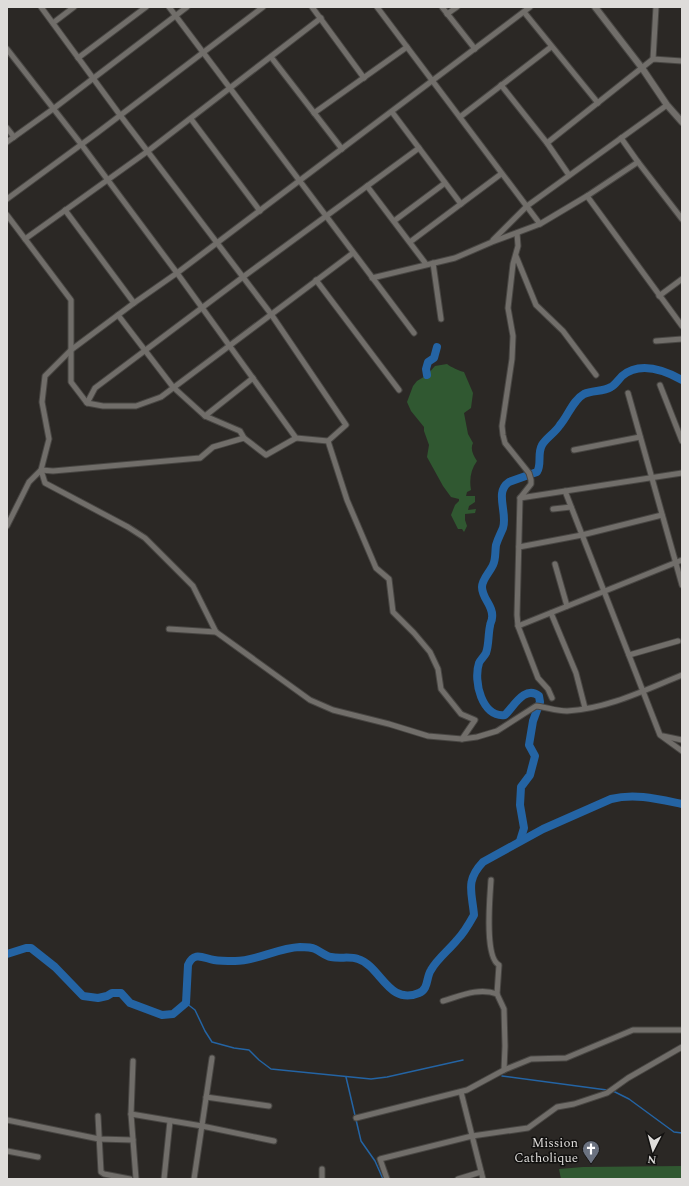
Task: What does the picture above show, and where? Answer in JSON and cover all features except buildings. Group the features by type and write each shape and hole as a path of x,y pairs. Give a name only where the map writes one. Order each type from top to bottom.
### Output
{"street":[{"path":"41,7 120,115 271,314 346,425 328,441 296,438 266,454 244,438 240,431 205,416 173,388 118,315"},
{"path":"53,23 74,7"},
{"path":"78,58 146,7"},
{"path":"168,7 414,333"},
{"path":"7,142 187,7"},
{"path":"251,7 255,12"},
{"path":"7,199 263,7"},
{"path":"312,7 364,78"},
{"path":"377,7 540,224"},
{"path":"442,7 475,49"},
{"path":"447,14 457,7"},
{"path":"7,526 29,482 41,470 49,439 42,402 45,376 72,350 118,315 260,211 530,7"},
{"path":"594,7 642,68 666,104 682,122"},
{"path":"600,7 600,14"},
{"path":"653,59 656,7"},
{"path":"524,12 598,103"},
{"path":"25,239 191,119 321,18"},
{"path":"314,113 407,47"},
{"path":"460,117 551,47"},
{"path":"7,49 108,180 296,438"},
{"path":"271,57 342,149"},
{"path":"547,143 653,59 682,61"},
{"path":"501,85 547,143 569,175"},
{"path":"492,242 527,206 666,104"},
{"path":"392,112 461,204"},
{"path":"191,119 260,211"},
{"path":"7,128 14,136"},
{"path":"621,138 682,219"},
{"path":"87,403 95,388 419,148"},
{"path":"372,278 455,258 540,224 587,196 638,162"},
{"path":"410,242 501,174"},
{"path":"394,221 445,183"},
{"path":"367,186 426,264"},
{"path":"587,196 682,326"},
{"path":"65,210 134,303"},
{"path":"7,216 70,300 72,350 71,382 87,403 103,406 136,406 161,397 353,253"},
{"path":"517,233 516,256 513,264 508,308 513,336 512,359 502,435 505,443 529,473 531,480 531,484 520,498 516,615 518,626 538,678 548,689 552,698"},
{"path":"516,256 536,305 563,331 596,374"},
{"path":"433,263 441,319"},
{"path":"660,296 682,279"},
{"path":"316,280 399,390"},
{"path":"656,341 682,339"},
{"path":"205,416 253,378"},
{"path":"660,385 682,441"},
{"path":"628,393 653,477 682,585"},
{"path":"574,450 640,437"},
{"path":"41,470 52,471 200,458 213,447 244,438"},
{"path":"328,441 347,500 376,568 389,579 393,612 430,652 438,669 442,689 446,696 461,714 475,720 462,740"},
{"path":"41,470 45,483 128,526 145,538 194,586 216,632 310,700 333,710 389,724 428,736 462,740 497,731 539,707 567,711 613,702 682,675"},
{"path":"520,498 682,473"},
{"path":"565,491 660,735 682,751"},
{"path":"553,509 571,506"},
{"path":"519,548 582,535 662,515"},
{"path":"518,626 682,560"},
{"path":"555,564 567,606"},
{"path":"551,613 576,673 585,708"},
{"path":"169,629 216,632"},
{"path":"629,655 678,641"},
{"path":"660,735 682,740"},
{"path":"491,880 489,921 490,951 496,964 499,965 497,994 504,1009 504,1070"},
{"path":"443,1001 472,992 491,992 497,994"},
{"path":"356,1118 461,1092 504,1070 531,1059 566,1058 633,1030 682,1030"},
{"path":"387,1179 380,1159 472,1136 528,1128 557,1107 574,1104 607,1093 628,1078 682,1047"},
{"path":"194,1179 212,1058"},
{"path":"133,1061 131,1114 136,1179"},
{"path":"461,1092 483,1179"},
{"path":"206,1097 269,1106"},
{"path":"131,1114 202,1126 274,1141"},
{"path":"98,1116 102,1173 130,1179"},
{"path":"7,1120 99,1139 133,1140"},
{"path":"164,1179 170,1121"},
{"path":"7,1151 38,1157"},
{"path":"322,1169 322,1179"},
{"path":"458,1179 481,1172"}],"green space":[{"path":"447,364 464,372 473,393 471,408 464,413 468,434 473,443 472,452 477,461 471,474 471,490 467,492 466,496 475,496 475,502 469,506 468,510 476,509 475,513 465,514 467,526 464,532 462,529 458,529 451,515 459,499 451,497 443,486 427,457 429,445 424,427 411,411 407,402 413,386 417,381 427,375 435,366"},
{"path":"682,1166 682,1179 561,1179 559,1169 583,1167"}],"waterway":[{"path":"427,375 426,369 428,362 434,358 437,347"},
{"path":"520,841 524,828 520,805 521,787 530,775 535,756 529,745 533,721 540,702 539,696 534,693 524,695 505,715 497,714 490,711 485,705 481,697 477,679 479,663 487,650 492,618 491,610 484,595 482,584 494,563 496,545 503,528 504,516 502,491 509,482 537,472 542,445 558,428 577,400 584,394 608,389 622,376 629,371 636,369 644,368 660,370 682,380"},
{"path":"7,954 26,948 31,948 55,967 83,996 98,998 112,993 121,993 130,1003 162,1015 173,1014 186,1003 188,965 193,958 199,956 219,961 235,961 251,959 300,947 313,948 331,957 358,959 373,969 392,990 408,996 419,993 424,989 429,973 440,958 462,934 474,915 471,893 472,881 477,869 483,862 543,829 611,799 620,797 638,797 682,804"},
{"path":"186,1003 195,1010 212,1042 234,1048 249,1050 271,1069 371,1079 387,1077 463,1060"},
{"path":"502,1076 607,1090"},
{"path":"346,1077 361,1141 375,1161 383,1179"},
{"path":"613,1091 629,1099 674,1132 682,1133"}],"place":[{"name":"Mission Catholique","path":"591,1164"}]}
